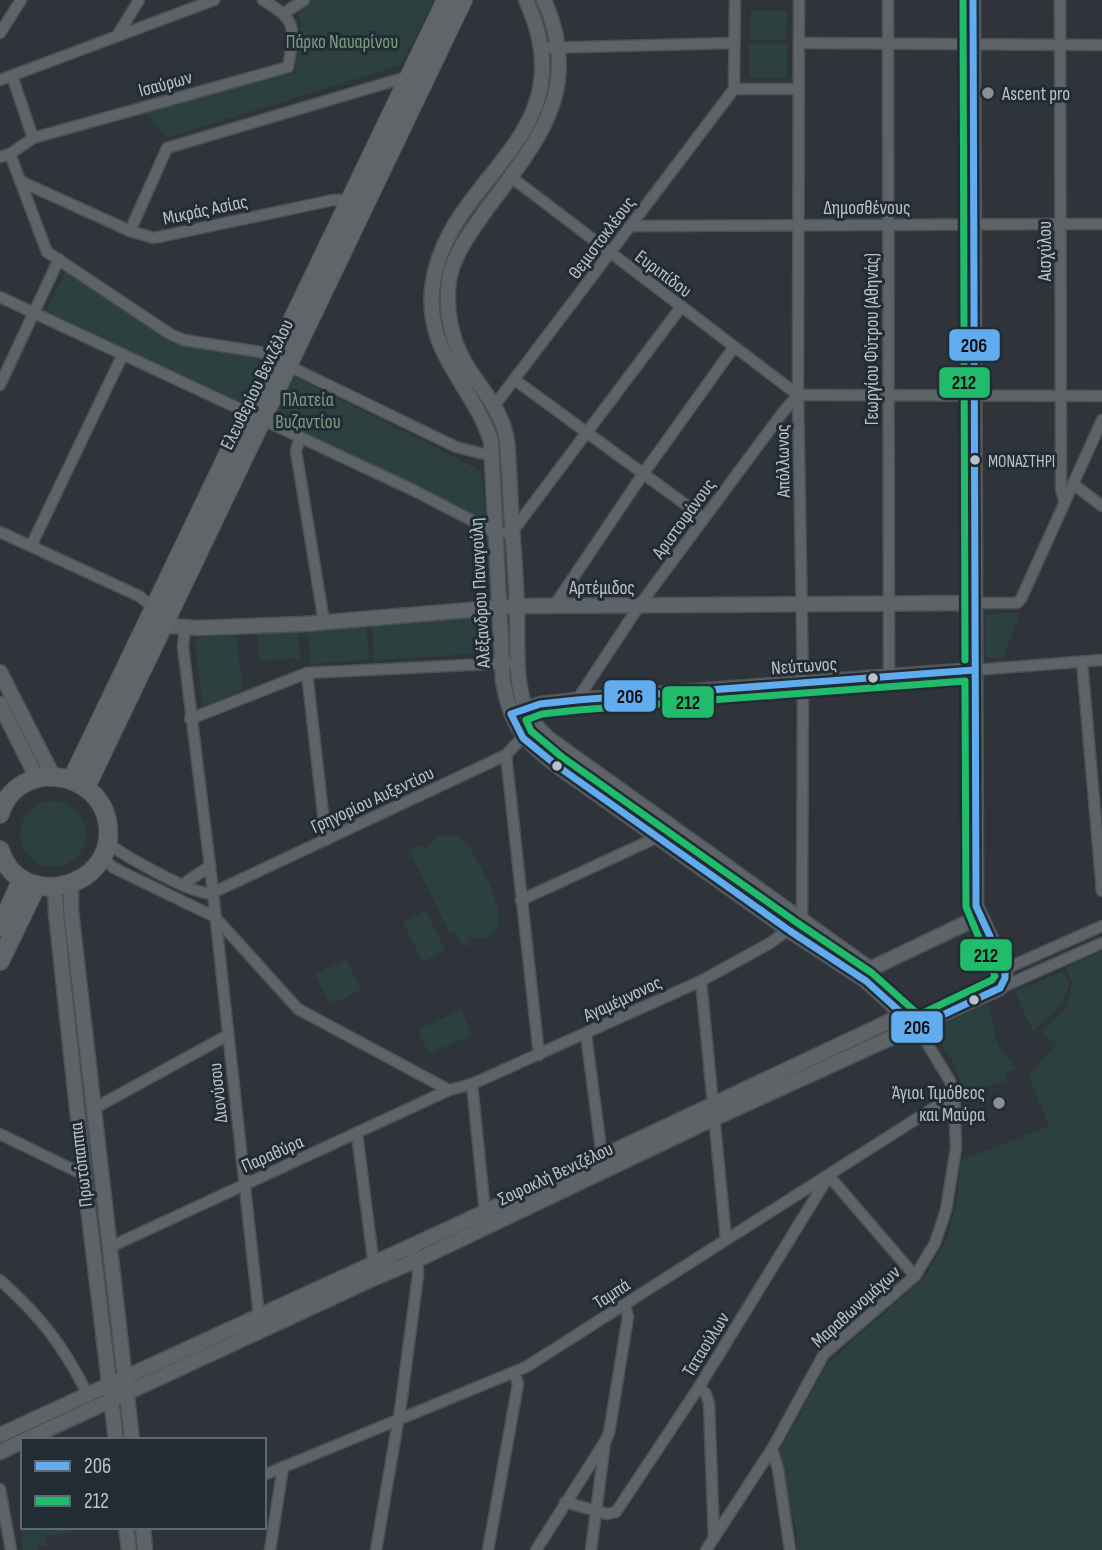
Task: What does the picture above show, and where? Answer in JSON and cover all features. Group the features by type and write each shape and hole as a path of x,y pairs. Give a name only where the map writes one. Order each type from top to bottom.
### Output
{"main road":[{"name":"Ελευθερίου Βενιζέλου","path":"417,79 446,0"},
{"name":"Ελευθερίου Βενιζέλου","path":"79,783 163,615 417,79 463,0"},
{"path":"0,814 10,795 23,785 45,777 79,783 97,798 105,812 108,827 105,850 94,869 63,886 29,882 10,868 0,849"},
{"path":"0,927 29,882"},
{"path":"0,961 29,882"}],"street":[{"path":"0,33 21,0"},
{"path":"117,36 139,0"},
{"path":"0,80 214,0"},
{"path":"263,0 284,13 304,0"},
{"name":"Αλέξανδρου Παναγούλη","path":"526,0 533,15 541,48 541,88 530,120 452,231 438,262 431,292 437,337 455,376 482,416 491,442 502,664 505,694 511,715 523,738 556,765 790,930 868,975"},
{"name":"Αλέξανδρου Παναγούλη","path":"544,0 558,48 557,94 533,146 461,248 450,276 448,293 448,312 458,349 495,406 506,438 518,663 526,709 537,728 549,739 802,920 868,975 917,1027"},
{"path":"734,0 734,89 799,89"},
{"path":"785,0 799,0"},
{"name":"Απόλλωνος","path":"799,0 798,395 803,684 802,920"},
{"name":"Γεωργίου Φύτρου (Αθηνάς)","path":"888,0 889,677"},
{"path":"973,0 976,906 1005,969 1005,978 1000,988"},
{"name":"Αισχύλου","path":"1060,0 1061,489 1064,501"},
{"name":"Ισαύρων","path":"5,155 33,138 288,67 292,28 284,13"},
{"path":"541,48 734,43"},
{"path":"799,43 1102,45"},
{"path":"12,76 33,138"},
{"path":"130,231 167,148 417,79"},
{"name":"Θεμιστοκλέους","path":"495,406 734,89"},
{"path":"5,155 20,181 47,252 170,334 184,340 260,352 456,447 492,456"},
{"name":"Ευριπίδου","path":"511,177 798,395"},
{"name":"Μικράς Ασίας","path":"20,181 130,231 154,238 333,200 358,202"},
{"name":"Δημοσθένους","path":"631,226 1102,223"},
{"path":"0,385 59,259"},
{"path":"0,296 413,490 496,533 512,532 681,307"},
{"path":"554,606 643,474 734,347"},
{"path":"31,546 123,354"},
{"path":"515,380 704,518"},
{"path":"798,395 1102,396"},
{"name":"Αριστοφάνους","path":"578,700 639,606 798,395"},
{"path":"1064,501 1102,420"},
{"path":"300,437 296,450 324,622"},
{"path":"1073,484 1102,506"},
{"name":"Αρτέμιδος","path":"185,626 324,622 500,607 1017,603 1064,501"},
{"path":"0,532 139,596 163,615 185,626"},
{"name":"Διονύσου","path":"185,626 183,647 190,719 210,866 259,1316"},
{"name":"Νεύτωνος","path":"511,715 540,704 578,700 1102,660"},
{"path":"1082,662 1102,891"},
{"path":"190,719 307,673 518,663"},
{"path":"0,672 45,777"},
{"path":"307,673 326,840"},
{"path":"0,704 45,777"},
{"name":"Γρηγορίου Αυξεντίου","path":"212,893 506,755 530,728 537,728"},
{"path":"506,755 538,1055"},
{"path":"521,900 658,838 668,826"},
{"path":"105,850 121,854 182,885 206,894 212,893"},
{"path":"105,850 114,868 215,917 298,1009 449,1090"},
{"path":"182,885 210,866"},
{"name":"Πρωτόπαππα","path":"63,886 71,911 110,1247 120,1385"},
{"name":"Πρωτόπαππα","path":"63,886 56,913 84,1175 132,1438"},
{"path":"868,975 979,917"},
{"name":"Αγαμέμνονος","path":"449,1090 472,1084 701,981 790,930 802,920"},
{"path":"1005,969 1102,926"},
{"name":"Σοφοκλή Βενιζέλου","path":"414,1253 485,1212 602,1157 917,1027 1102,943"},
{"path":"701,981 726,1239"},
{"name":"Σοφοκλή Βενιζέλου","path":"28,1438 112,1400 120,1385 259,1316 414,1253 715,1112 905,1014"},
{"name":"Μαραθωνομάχων","path":"706,1550 772,1450 824,1354 915,1276 935,1243 946,1210 957,1140 954,1095 950,1081 917,1027"},
{"path":"586,1034 602,1157"},
{"path":"93,1109 228,1035"},
{"path":"472,1084 485,1212"},
{"name":"Παραθύρα","path":"110,1247 357,1135 449,1090"},
{"name":"Ταμπά","path":"266,1474 526,1367 954,1095"},
{"path":"0,1134 84,1175"},
{"path":"357,1135 374,1270"},
{"path":"829,1176 915,1276"},
{"name":"Ταταούλων","path":"598,1512 616,1512 699,1387 829,1176"},
{"path":"376,1550 418,1275 414,1253"},
{"name":"Σοφοκλή Βενιζέλου","path":"0,1435 88,1395 120,1385 374,1270"},
{"path":"0,1280 47,1328 69,1356 88,1395"},
{"path":"536,1550 609,1433 627,1321 625,1305"},
{"path":"488,1550 518,1384 514,1372"},
{"path":"699,1387 706,1394 709,1404 714,1538"},
{"path":"112,1400 116,1438"},
{"name":"Σοφοκλή Βενιζέλου","path":"0,1451 21,1441"},
{"path":"591,1550 605,1442"},
{"path":"772,1450 778,1469 790,1550"},
{"path":"270,1550 283,1467"},
{"path":"0,1489 11,1550"},
{"path":"565,1502 598,1512"},
{"path":"126,1529 129,1550"},
{"path":"143,1529 145,1550"}],"green space":[{"name":"Πάρκο Ναυαρίνου","path":"311,0 434,0 401,65 166,138 144,111 295,73 301,24 297,8"},
{"path":"751,11 787,11 786,40 750,40"},
{"path":"749,44 787,44 787,78 749,78"},
{"path":"551,66 554,80 538,128 467,228 443,312 499,426 504,477 500,478 493,428 444,344 436,312 443,258 462,225 533,124 543,101 548,69"},
{"path":"66,271 170,342 258,359 254,382 248,393 240,402 46,311"},
{"name":"Πλατεία Βυζαντίου","path":"294,376 481,471 486,520 274,419"},
{"path":"1016,613 1019,616 1003,658 985,658 985,614"},
{"path":"489,614 489,653 374,660 372,623"},
{"path":"366,624 369,660 310,664 308,629"},
{"path":"298,631 300,658 259,661 257,634"},
{"path":"236,635 243,690 207,705 202,703 195,638"},
{"path":"46,801 60,801 72,806 81,815 86,834 84,847 77,858 60,867 46,867 34,862 25,853 20,841 20,827 25,815 34,806"},
{"path":"446,834 460,837 468,844 492,891 499,917 497,927 490,935 485,938 468,938 470,944 463,947 455,932 450,934 409,851 422,844 426,850 432,840"},
{"path":"426,911 445,951 422,962 403,921"},
{"path":"63,918 64,918 113,1356"},
{"path":"1102,951 1102,1550 797,1550 797,1535 778,1454 826,1365 925,1277 948,1237 956,1205 961,1160 1049,1126 1029,1076 1055,1045 1041,1031 1066,1009 1072,984 1066,967"},
{"path":"346,959 361,990 330,1005 315,974"},
{"path":"1063,971 1069,984 1062,1005 1033,1031 1015,992"},
{"path":"988,1003 997,1044 1016,1069 1005,1073 1007,1080 975,1091 973,1088 965,1091 953,1061 932,1030"},
{"path":"461,1010 472,1035 429,1054 418,1029"},
{"path":"22,1529 70,1529 71,1533 46,1535 47,1545 37,1546 37,1550 23,1550"}],"transit line":[{"name":"212","path":"963,0 965,660"},
{"name":"206","path":"973,0 976,906 1005,969 1005,978 1000,988 917,1027 866,981 790,931 556,765 523,738 511,714 540,704 577,700 974,670"},
{"name":"212","path":"965,681 966,907 995,976 992,980 919,1015 872,973 562,757 531,731 526,720 542,714 578,710 965,681"}],"place":[{"name":"Ascent pro","path":"988,93"},
{"name":"ΜΟΝΑΣΤΗΡΙ","path":"975,460"},
{"name":"Άγιοι Τιμόθεος και Μαύρα","path":"999,1103"}]}
